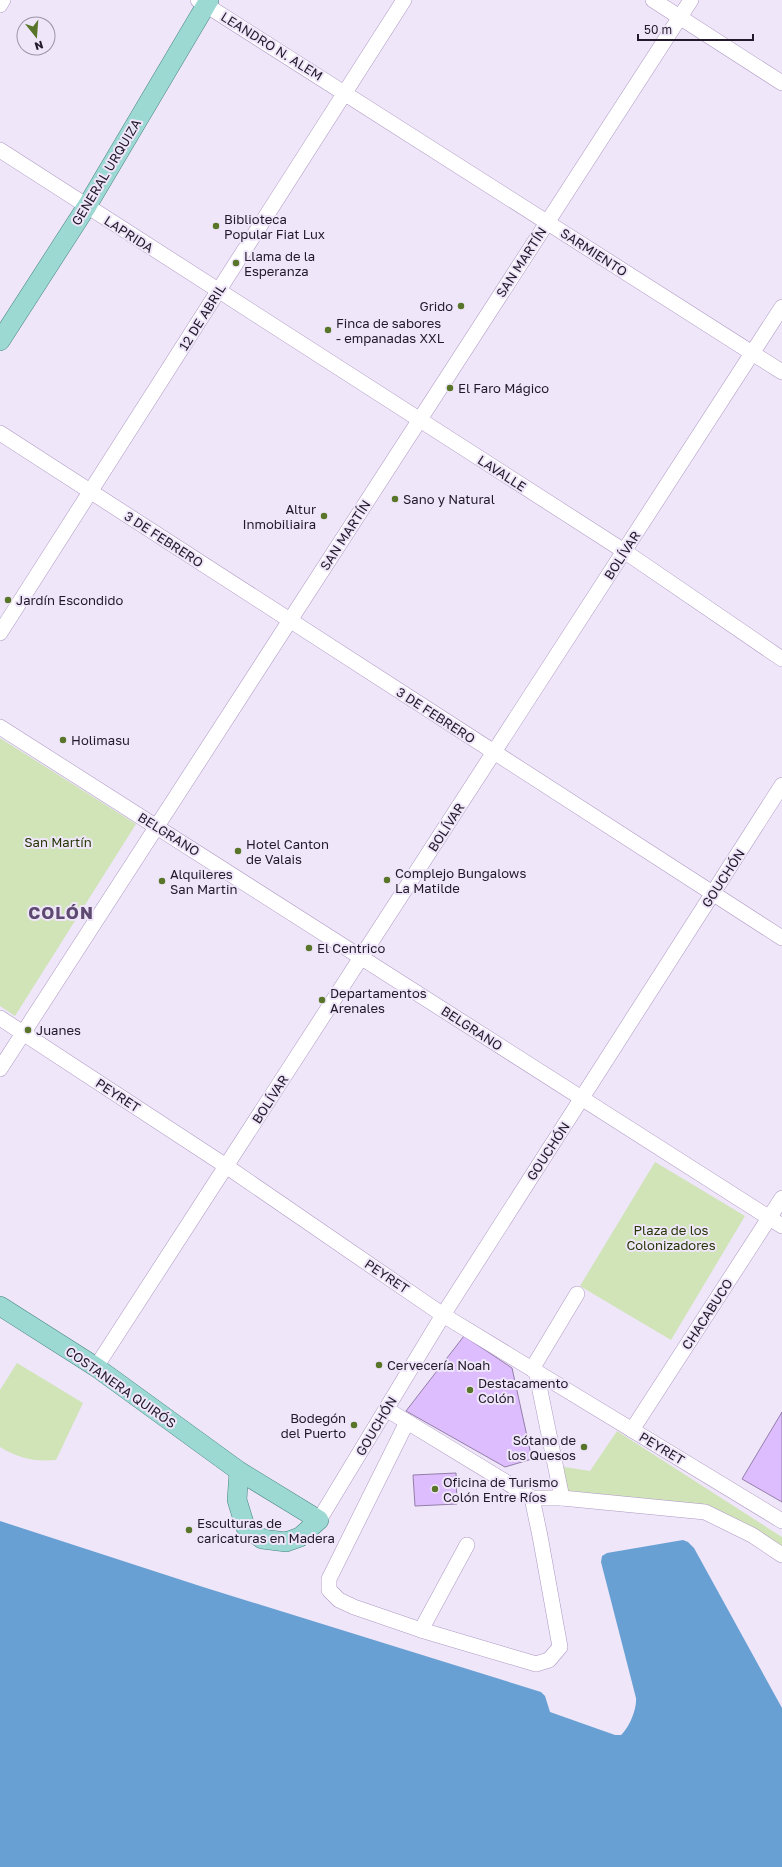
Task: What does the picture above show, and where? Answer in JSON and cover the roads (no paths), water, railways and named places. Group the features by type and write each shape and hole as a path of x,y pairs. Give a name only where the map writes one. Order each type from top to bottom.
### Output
{"main road":[{"name":"GENERAL URQUIZA","path":"0,341 87,206 204,2"},
{"name":"COSTANERA QUIRÓS","path":"0,1306 96,1367 239,1471 319,1520"},
{"path":"239,1471 237,1500 245,1526 262,1539 286,1542 300,1537 319,1520"}],"street":[{"path":"0,5 3,0"},
{"name":"12 DE ABRIL","path":"0,633 404,0"},
{"path":"653,0 782,83"},
{"name":"SAN MARTÍN","path":"0,1069 691,0"},
{"name":"LEANDRO N. ALEM","path":"204,2 345,93"},
{"name":"SARMIENTO","path":"345,93 782,372"},
{"name":"LAPRIDA","path":"0,150 218,292"},
{"name":"LAVALLE","path":"218,292 624,551 782,659"},
{"name":"BOLÍVAR","path":"96,1367 782,307"},
{"name":"3 DE FEBRERO","path":"0,433 782,938"},
{"name":"BELGRANO","path":"0,727 782,1226"},
{"name":"GOUCHÓN","path":"319,1520 443,1315 782,785"},
{"name":"PEYRET","path":"0,1018 226,1166 443,1315 782,1521"},
{"name":"CHACABUCO","path":"632,1430 782,1198"},
{"path":"562,1498 534,1370 577,1294"},
{"path":"386,1409 532,1498 562,1498 705,1512 752,1535 782,1555"},
{"path":"407,1422 329,1579 329,1590 339,1600 354,1607 421,1630 536,1664 549,1660 560,1647 532,1498"},
{"path":"421,1630 467,1546"}],"water":[{"path":"0,1521 203,1587 541,1692 545,1696 550,1712 615,1735 621,1735 630,1723 634,1713 636,1698 601,1562 602,1556 607,1553 683,1540 688,1542 694,1548 782,1708 782,1867 0,1867"}],"place":[{"name":"Biblioteca Popular Fiat Lux","path":"216,226"},
{"name":"Llama de la Esperanza","path":"236,263"},
{"name":"Grido","path":"461,306"},
{"name":"Finca de sabores - empanadas XXL","path":"328,330"},
{"name":"El Faro Mágico","path":"450,388"},
{"name":"Sano y Natural","path":"395,499"},
{"name":"Altur Inmobiliaira","path":"324,516"},
{"name":"Jardín Escondido","path":"8,600"},
{"name":"Holimasu","path":"63,740"},
{"name":"Hotel Canton de Valais","path":"238,851"},
{"name":"Complejo Bungalows La Matilde","path":"387,880"},
{"name":"Alquileres San Martin","path":"162,881"},
{"name":"El Centrico","path":"309,948"},
{"name":"Departamentos Arenales","path":"322,1000"},
{"name":"Juanes","path":"28,1030"},
{"name":"Cervecería Noah","path":"379,1365"},
{"name":"Destacamento Colón","path":"470,1390"},
{"name":"Bodegón del Puerto","path":"354,1425"},
{"name":"Sótano de los Quesos","path":"584,1447"},
{"name":"Oficina de Turismo Colón Entre Ríos","path":"435,1489"},
{"name":"Esculturas de caricaturas en Madera","path":"189,1530"}],"district":[{"name":"COLÓN","path":"61,912"}],"park label":[{"name":"San Martín","path":"58,842"},
{"name":"Plaza de los Colonizadores","path":"671,1238"}]}
